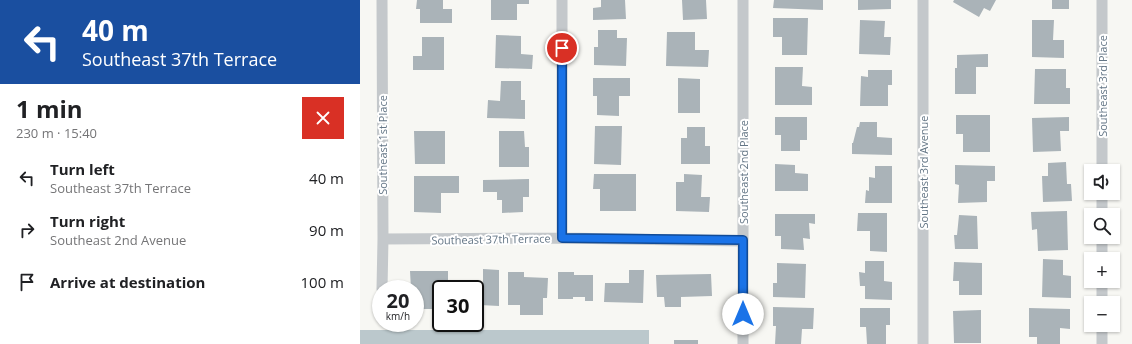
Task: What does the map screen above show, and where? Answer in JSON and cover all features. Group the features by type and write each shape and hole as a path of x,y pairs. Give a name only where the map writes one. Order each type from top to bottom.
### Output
{"street":[{"name":"Southeast 1st Place","path":"382,0 382,280"},
{"path":"562,0 562,238"},
{"name":"Southeast 2nd Place","path":"743,0 743,344"},
{"name":"Southeast 3rd Avenue","path":"923,0 923,344"},
{"name":"Southeast 3rd Place","path":"1102,0 1102,164"},
{"name":"Southeast 37th Terrace","path":"383,239 562,238 743,240"},
{"path":"1102,332 1102,344"}],"shaded area":[{"path":"360,330 372,330 372,332 424,332 424,330 432,330 432,332 484,332 484,330 649,330 649,344 360,344"}],"building":[{"path":"417,0 443,0 443,9 452,9 452,23 420,23 420,9 416,9"},
{"path":"491,0 529,0 529,4 517,4 517,20 491,20"},
{"path":"601,0 625,0 626,19 593,20 593,8 601,7"},
{"path":"682,0 706,0 707,19 683,20"},
{"path":"774,0 823,0 823,10 773,8"},
{"path":"858,0 891,0 891,9 858,10"},
{"path":"954,0 996,0 990,11 984,8 979,17 953,2"},
{"path":"1052,0 1069,0 1069,9 1052,9"},
{"path":"773,18 808,18 807,55 782,55 782,37 773,37"},
{"path":"860,20 885,21 884,37 891,37 890,55 859,54"},
{"path":"1032,20 1054,20 1053,40 1064,40 1064,58 1032,57"},
{"path":"598,30 617,30 617,38 627,38 626,66 594,65 594,47 598,47"},
{"path":"667,32 695,32 695,50 709,50 708,67 666,66"},
{"path":"496,35 521,36 521,54 533,55 532,69 495,68"},
{"path":"422,37 444,37 444,70 413,70 413,56 422,56"},
{"path":"988,54 988,67 976,67 976,94 955,94 955,68 957,68 957,55"},
{"path":"775,67 803,67 802,86 812,87 812,105 775,105"},
{"path":"1035,69 1066,69 1066,88 1070,88 1070,104 1034,104"},
{"path":"868,70 892,70 892,85 888,85 888,106 860,106 861,76 868,77"},
{"path":"593,78 630,78 630,96 619,96 619,116 597,115 597,96 593,96"},
{"path":"678,78 700,79 700,113 678,113"},
{"path":"501,81 521,81 521,100 525,100 525,119 487,118 488,100 500,101"},
{"path":"956,115 990,115 990,152 963,152 963,134 956,134"},
{"path":"775,117 807,117 807,140 800,140 800,151 781,151 781,135 775,135"},
{"path":"1069,117 1069,131 1060,131 1061,151 1033,152 1032,118"},
{"path":"860,122 877,122 877,137 892,138 892,155 852,154 852,143"},
{"path":"595,126 622,126 621,165 594,164"},
{"path":"687,127 705,127 705,146 710,146 710,164 681,164 681,138 687,138"},
{"path":"414,131 445,131 445,164 415,164"},
{"path":"499,131 524,131 525,147 529,147 529,167 499,167"},
{"path":"1066,162 1067,184 1071,184 1072,201 1043,202 1042,176 1048,176 1048,163"},
{"path":"775,164 795,165 795,173 808,174 808,191 775,191"},
{"path":"955,165 995,166 995,181 987,181 987,202 958,203 959,185 955,184"},
{"path":"875,166 892,166 892,203 865,203 866,190 869,191 869,177 875,178"},
{"path":"594,174 636,174 636,211 600,211 600,189 593,189"},
{"path":"684,174 702,175 701,197 710,197 709,212 676,211 676,182 684,182"},
{"path":"414,176 459,176 459,193 441,193 441,213 414,212"},
{"path":"529,179 529,197 523,197 523,212 502,213 502,200 497,200 497,192 483,192 483,180"},
{"path":"1067,211 1068,250 1038,251 1037,229 1032,230 1031,212"},
{"path":"858,213 887,213 887,252 870,251 870,231 857,231"},
{"path":"775,214 815,214 815,224 809,223 810,239 803,238 804,250 781,249 781,236 775,236"},
{"path":"959,215 977,216 978,249 955,249 954,235 957,235"},
{"path":"1043,259 1063,260 1063,275 1071,276 1071,298 1042,297"},
{"path":"865,261 884,261 884,281 892,282 892,300 865,299 865,286 860,286 859,272 865,273"},
{"path":"954,262 982,263 982,295 959,295 959,281 953,281"},
{"path":"777,263 806,264 805,298 773,297 773,283 777,283"},
{"path":"483,269 499,270 499,306 484,305"},
{"path":"629,270 644,270 643,303 604,302 605,283 629,283"},
{"path":"410,271 448,271 448,280 432,280 432,309 424,309 424,280 410,280"},
{"path":"508,272 524,272 524,277 548,278 547,298 543,298 543,315 520,315 520,305 508,305"},
{"path":"558,272 574,272 574,275 593,275 593,301 585,301 585,297 558,299"},
{"path":"711,274 712,296 681,297 681,307 665,307 664,297 657,297 656,275"},
{"path":"773,307 814,308 813,329 802,329 801,344 775,344 776,326 773,326"},
{"path":"860,308 890,308 890,325 886,325 886,344 867,344 866,327 860,327"},
{"path":"1029,308 1070,309 1070,329 1060,328 1060,344 1037,344 1037,337 1029,337"},
{"path":"981,310 981,343 954,343 953,311"},
{"path":"674,340 698,340 698,344 674,344"}],"route":[{"path":"562,48 562,238 634,240 743,240 743,314"}]}
